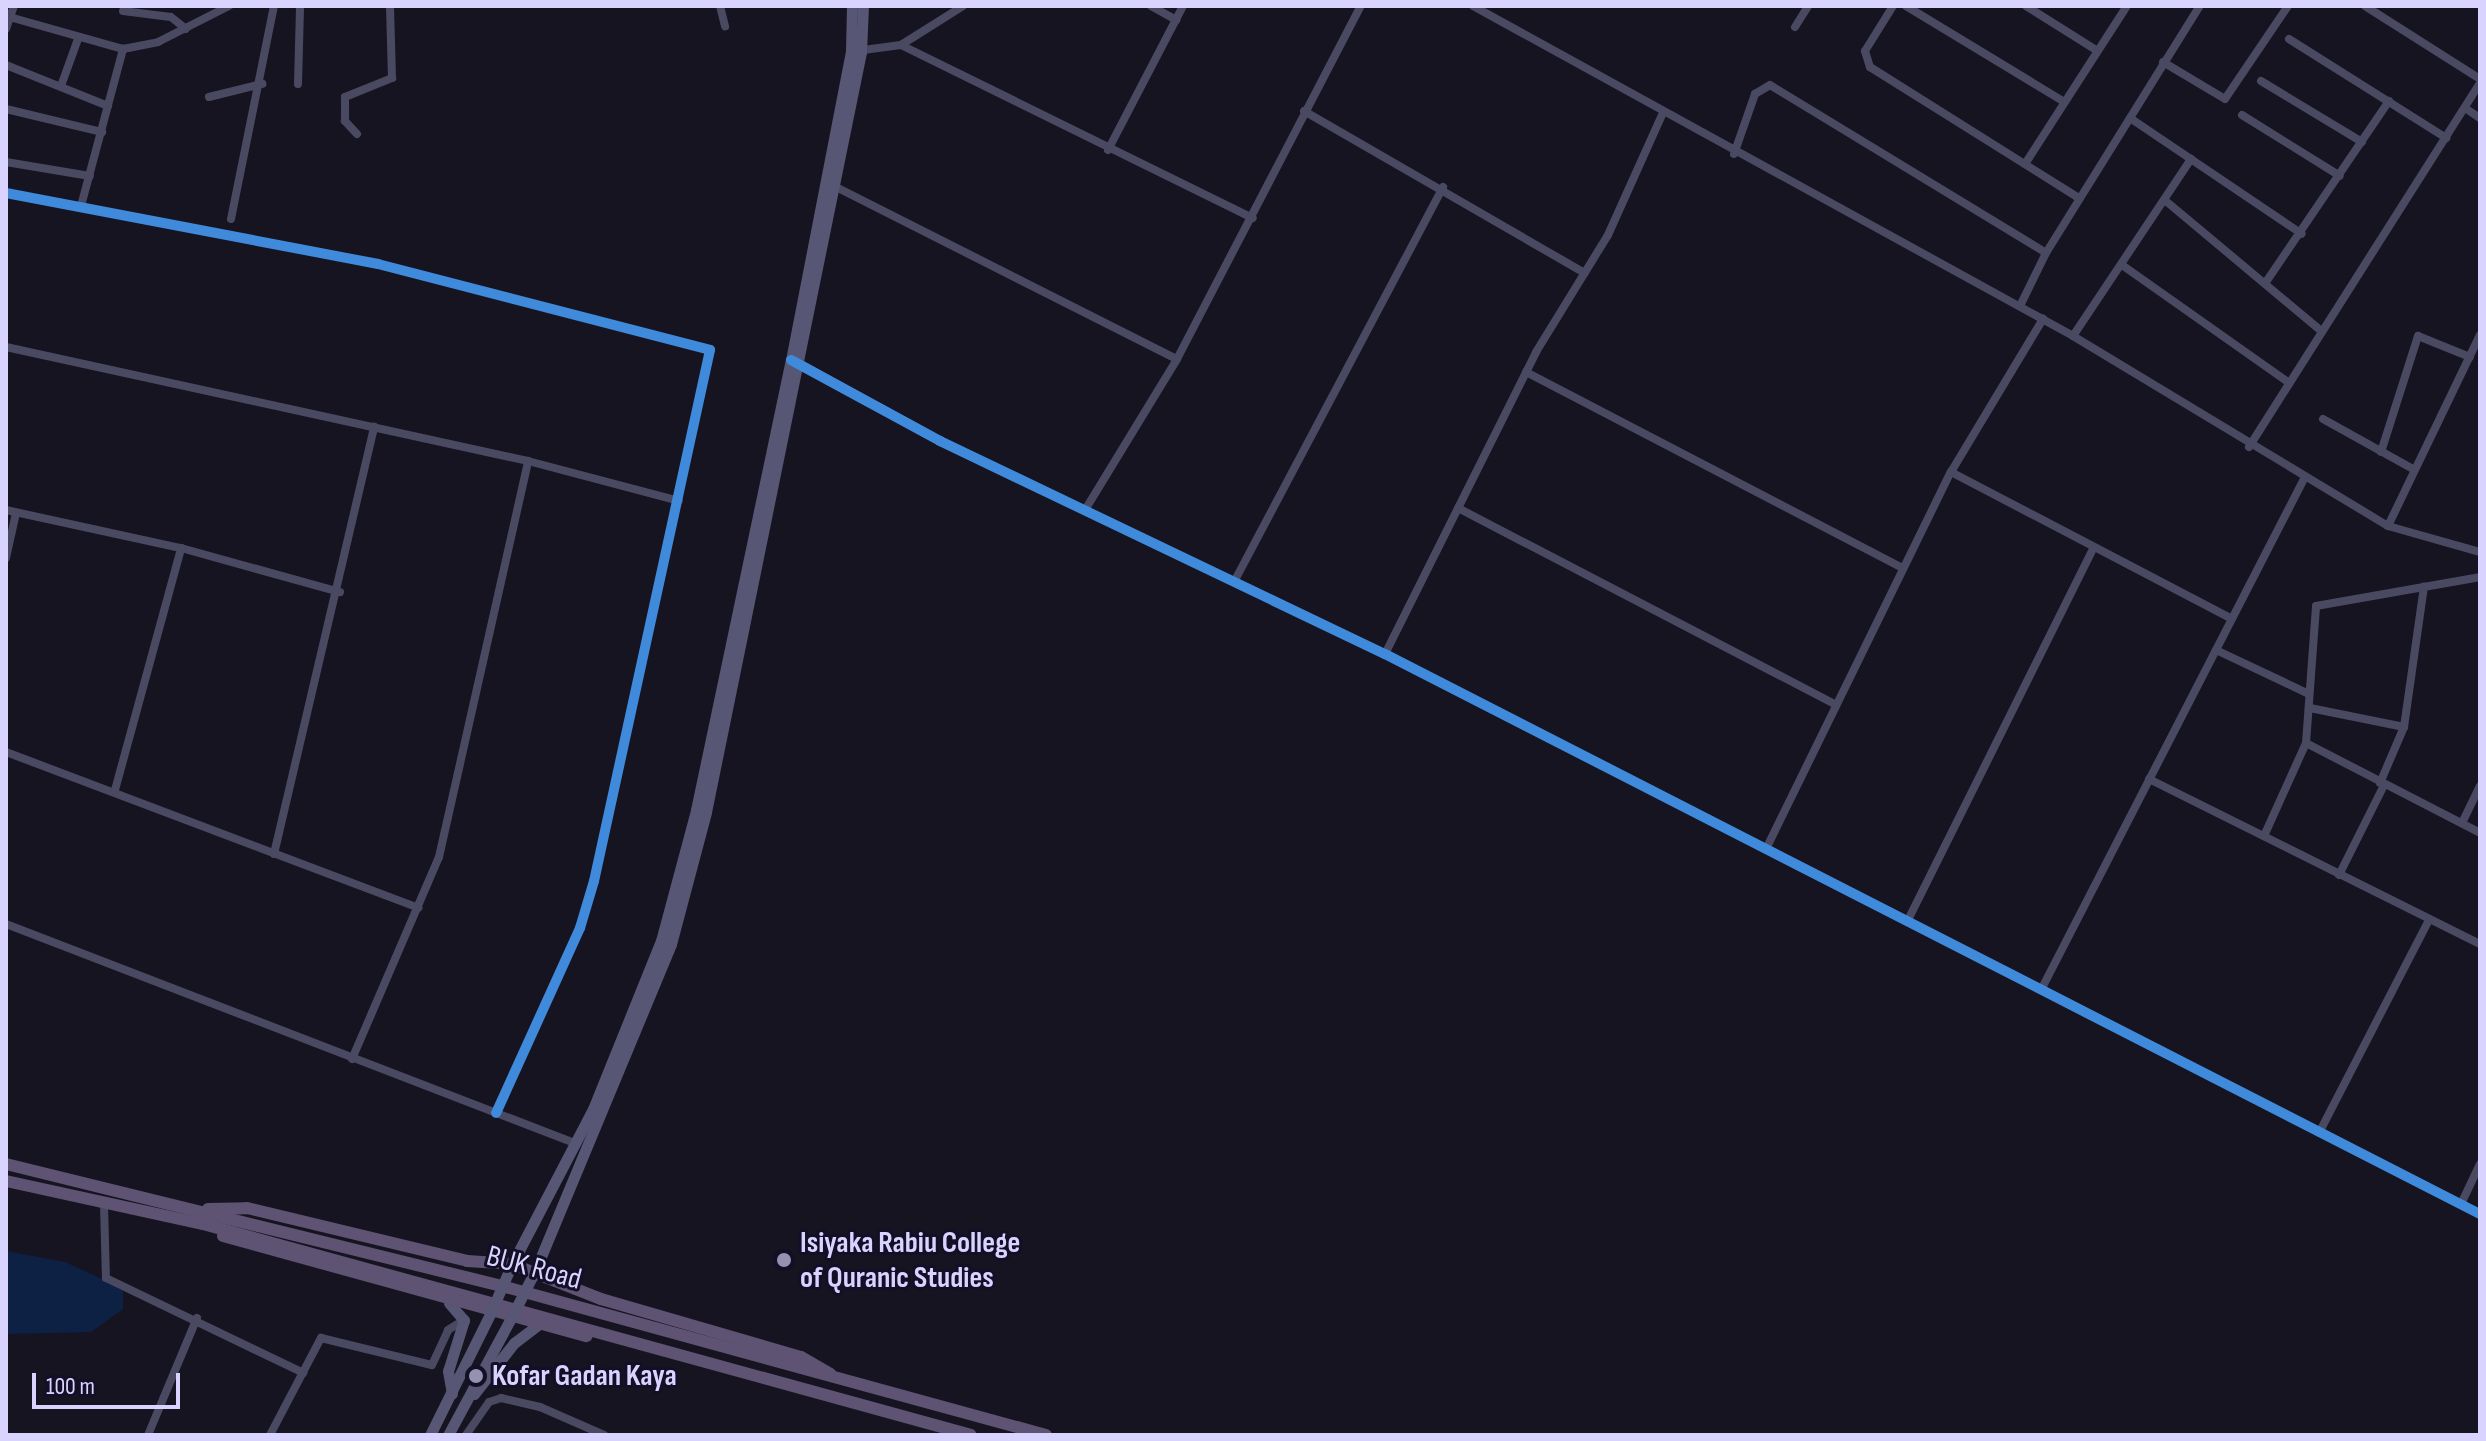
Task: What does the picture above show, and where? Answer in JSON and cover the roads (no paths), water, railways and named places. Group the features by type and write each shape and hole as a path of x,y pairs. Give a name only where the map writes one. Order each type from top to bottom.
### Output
{"main road":[{"path":"796,361 856,51 852,6"},
{"path":"448,1435 535,1271 581,1145 671,944 834,186 863,6"},
{"path":"430,1435 512,1264 581,1145"},
{"name":"BUK Road","path":"6,1164 200,1209 1046,1435"},
{"name":"BUK Road","path":"6,1181 203,1224 971,1435"},
{"path":"200,1209 247,1208 467,1261 512,1264 601,1299 801,1357 836,1378"},
{"path":"203,1224 259,1251 510,1320 853,1402"},
{"path":"449,1303 464,1320 448,1371 452,1394"},
{"path":"468,1399 514,1343 538,1325"}],"street":[{"path":"6,29 14,6"},
{"path":"231,219 262,84 274,6"},
{"path":"298,84 300,6"},
{"path":"357,134 345,121 345,97 392,78 390,6"},
{"path":"720,6 725,26"},
{"path":"856,51 901,45 963,6"},
{"path":"1151,6 1176,20"},
{"path":"1108,150 1183,6"},
{"path":"1085,510 1177,359 1361,6"},
{"path":"1473,6 1662,115 2073,336 2249,447 2388,526 2480,552"},
{"path":"1795,27 1808,6"},
{"path":"1893,6 1864,60 2079,198"},
{"path":"1906,6 2063,101"},
{"path":"2026,6 2096,50"},
{"path":"2039,15 2045,6"},
{"path":"2025,164 2127,6"},
{"path":"2020,306 2046,253 2079,198 2200,6"},
{"path":"2163,62 2225,99 2288,6"},
{"path":"2249,447 2320,330 2480,81 2365,6"},
{"path":"8,16 78,39 123,49 186,29 223,7"},
{"path":"123,11 171,17 186,29"},
{"path":"61,86 78,39"},
{"path":"2289,39 2446,138"},
{"path":"901,45 1108,150 1253,218"},
{"path":"81,206 123,49"},
{"path":"6,65 108,106"},
{"path":"2261,81 2362,142"},
{"path":"209,97 262,84"},
{"path":"1734,154 1755,94 1770,85 2046,253"},
{"path":"2266,282 2302,234 2389,101"},
{"path":"2465,108 2480,118"},
{"path":"6,109 102,132"},
{"path":"1304,111 1443,187 1585,273"},
{"path":"1385,654 1526,372 1585,273 1662,115"},
{"path":"2242,115 2340,176"},
{"path":"2130,118 2302,234"},
{"path":"2073,336 2167,202 2191,159"},
{"path":"6,162 90,176"},
{"path":"834,186 1177,359"},
{"path":"1234,582 1443,187"},
{"path":"6,193 378,264 710,350 591,893 496,1113"},
{"path":"2167,202 2320,330"},
{"path":"2122,265 2289,383"},
{"path":"1766,849 1951,472 2043,319"},
{"path":"2388,526 2480,335"},
{"path":"2381,452 2418,336 2470,357"},
{"path":"6,347 528,461 679,501"},
{"path":"796,361 889,415 1385,654 2480,1214"},
{"path":"1526,372 1903,568"},
{"path":"2323,419 2413,469"},
{"path":"274,854 340,592 374,427"},
{"path":"352,1059 439,857 528,461"},
{"path":"1951,472 2232,619"},
{"path":"2041,990 2305,477"},
{"path":"1458,508 1835,704"},
{"path":"6,510 181,548 340,592"},
{"path":"6,558 16,513"},
{"path":"1907,922 2094,547"},
{"path":"115,790 181,548"},
{"path":"2264,836 2306,743 2316,606 2480,577"},
{"path":"2339,875 2382,784 2404,727 2424,586"},
{"path":"2216,650 2309,694"},
{"path":"2310,708 2404,727"},
{"path":"2306,743 2480,833"},
{"path":"6,752 115,790 418,908"},
{"path":"2149,779 2480,944"},
{"path":"2462,823 2480,786"},
{"path":"2319,1133 2429,920"},
{"path":"6,924 581,1145"},
{"path":"2461,1204 2480,1164"},
{"path":"104,1204 105,1275 303,1373"},
{"path":"148,1435 197,1318"},
{"path":"270,1435 321,1338 432,1365 448,1330 464,1320"},
{"path":"466,1435 489,1402 501,1398 540,1407 604,1435"}],"water":[{"path":"6,1251 65,1262 100,1278 123,1291 123,1309 91,1332 6,1334"}],"place":[{"name":"Isiyaka Rabiu College of Quranic Studies","path":"784,1260"},
{"name":"Kofar Gadan Kaya","path":"476,1376"}]}
